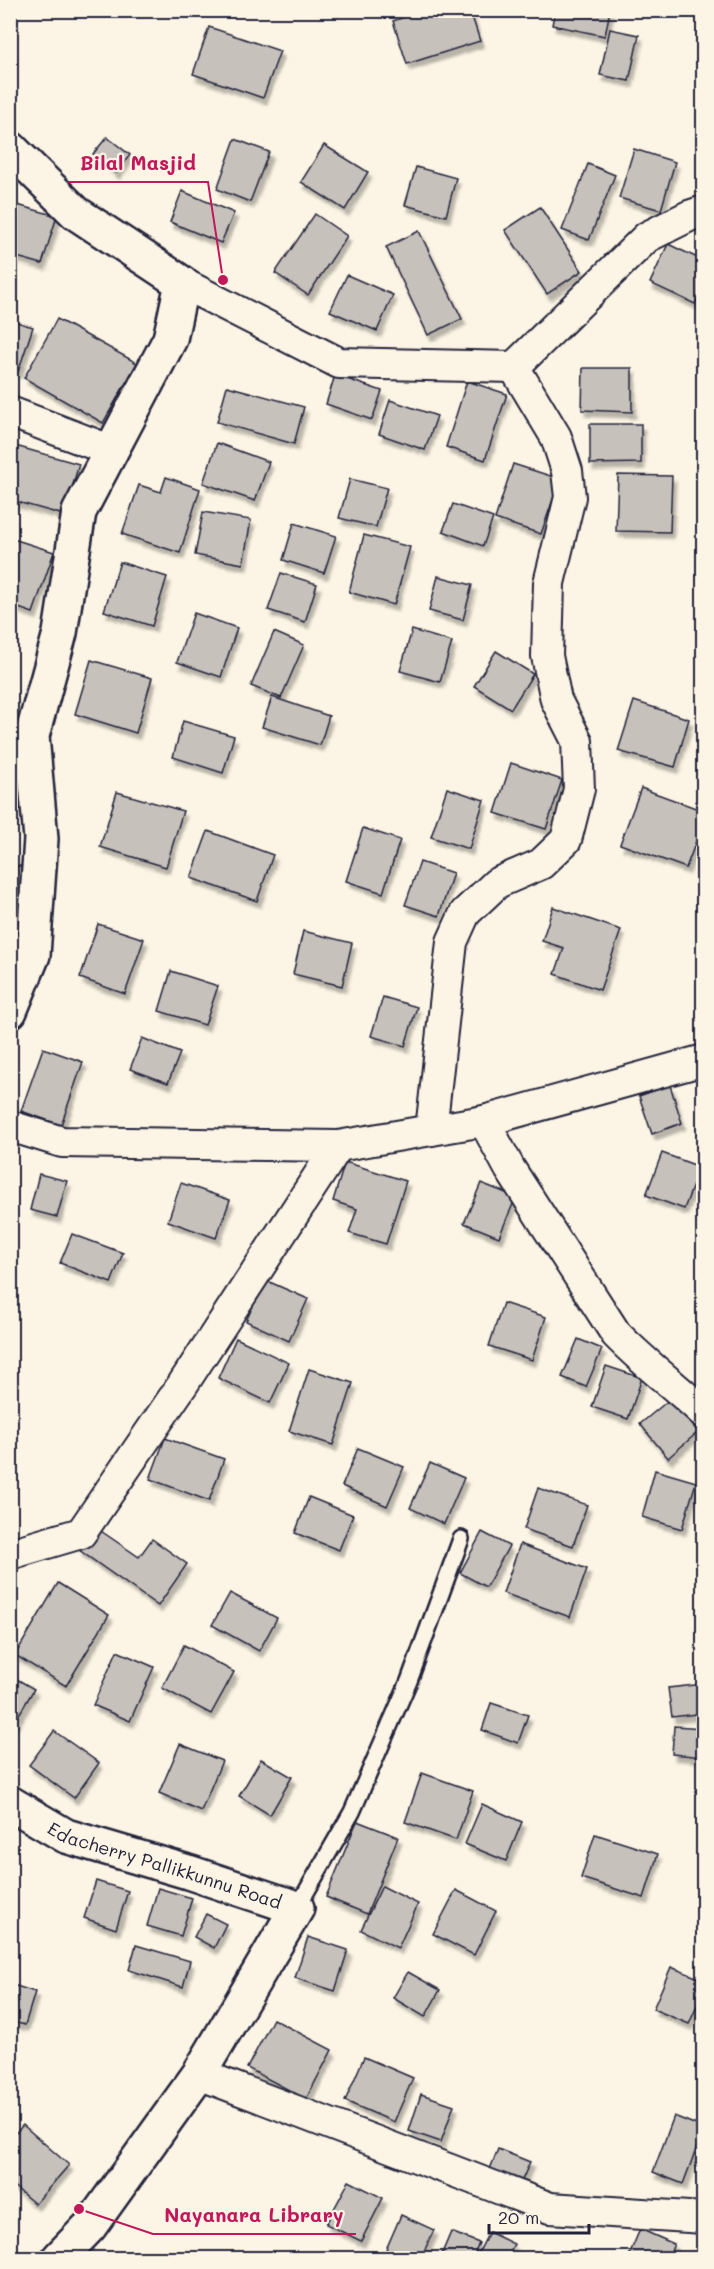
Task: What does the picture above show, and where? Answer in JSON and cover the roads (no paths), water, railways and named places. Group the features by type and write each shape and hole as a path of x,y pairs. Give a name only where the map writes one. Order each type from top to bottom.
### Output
{"main road":[{"path":"10,148 76,213 182,283 170,339 80,512 60,633 32,736 41,839 33,956 10,1011"},
{"name":"Edacherry Pallikkunnu Road","path":"10,1803 66,1836 188,1872 297,1908 200,2074 90,2226 59,2259"}],"street":[{"path":"182,283 339,363 514,367 647,237 704,211"},
{"path":"431,1130 452,942 465,913 497,883 542,864 566,840 579,789 577,741 556,700 547,656 549,583 570,497 567,471 556,437 514,367"},
{"path":"10,412 112,451"},
{"path":"10,1126 62,1142 338,1146 484,1121 704,1060"},
{"path":"484,1121 510,1169 616,1334 635,1354 704,1413"},
{"path":"10,1554 81,1533 183,1384 338,1146"},
{"path":"200,2074 550,2208 704,2218"}],"lane":[{"path":"297,1908 352,1812 409,1681 461,1539"}],"place":[{"name":"Bilal Masjid","path":"223,280"},
{"name":"Nayanara Library","path":"79,2209"}]}
